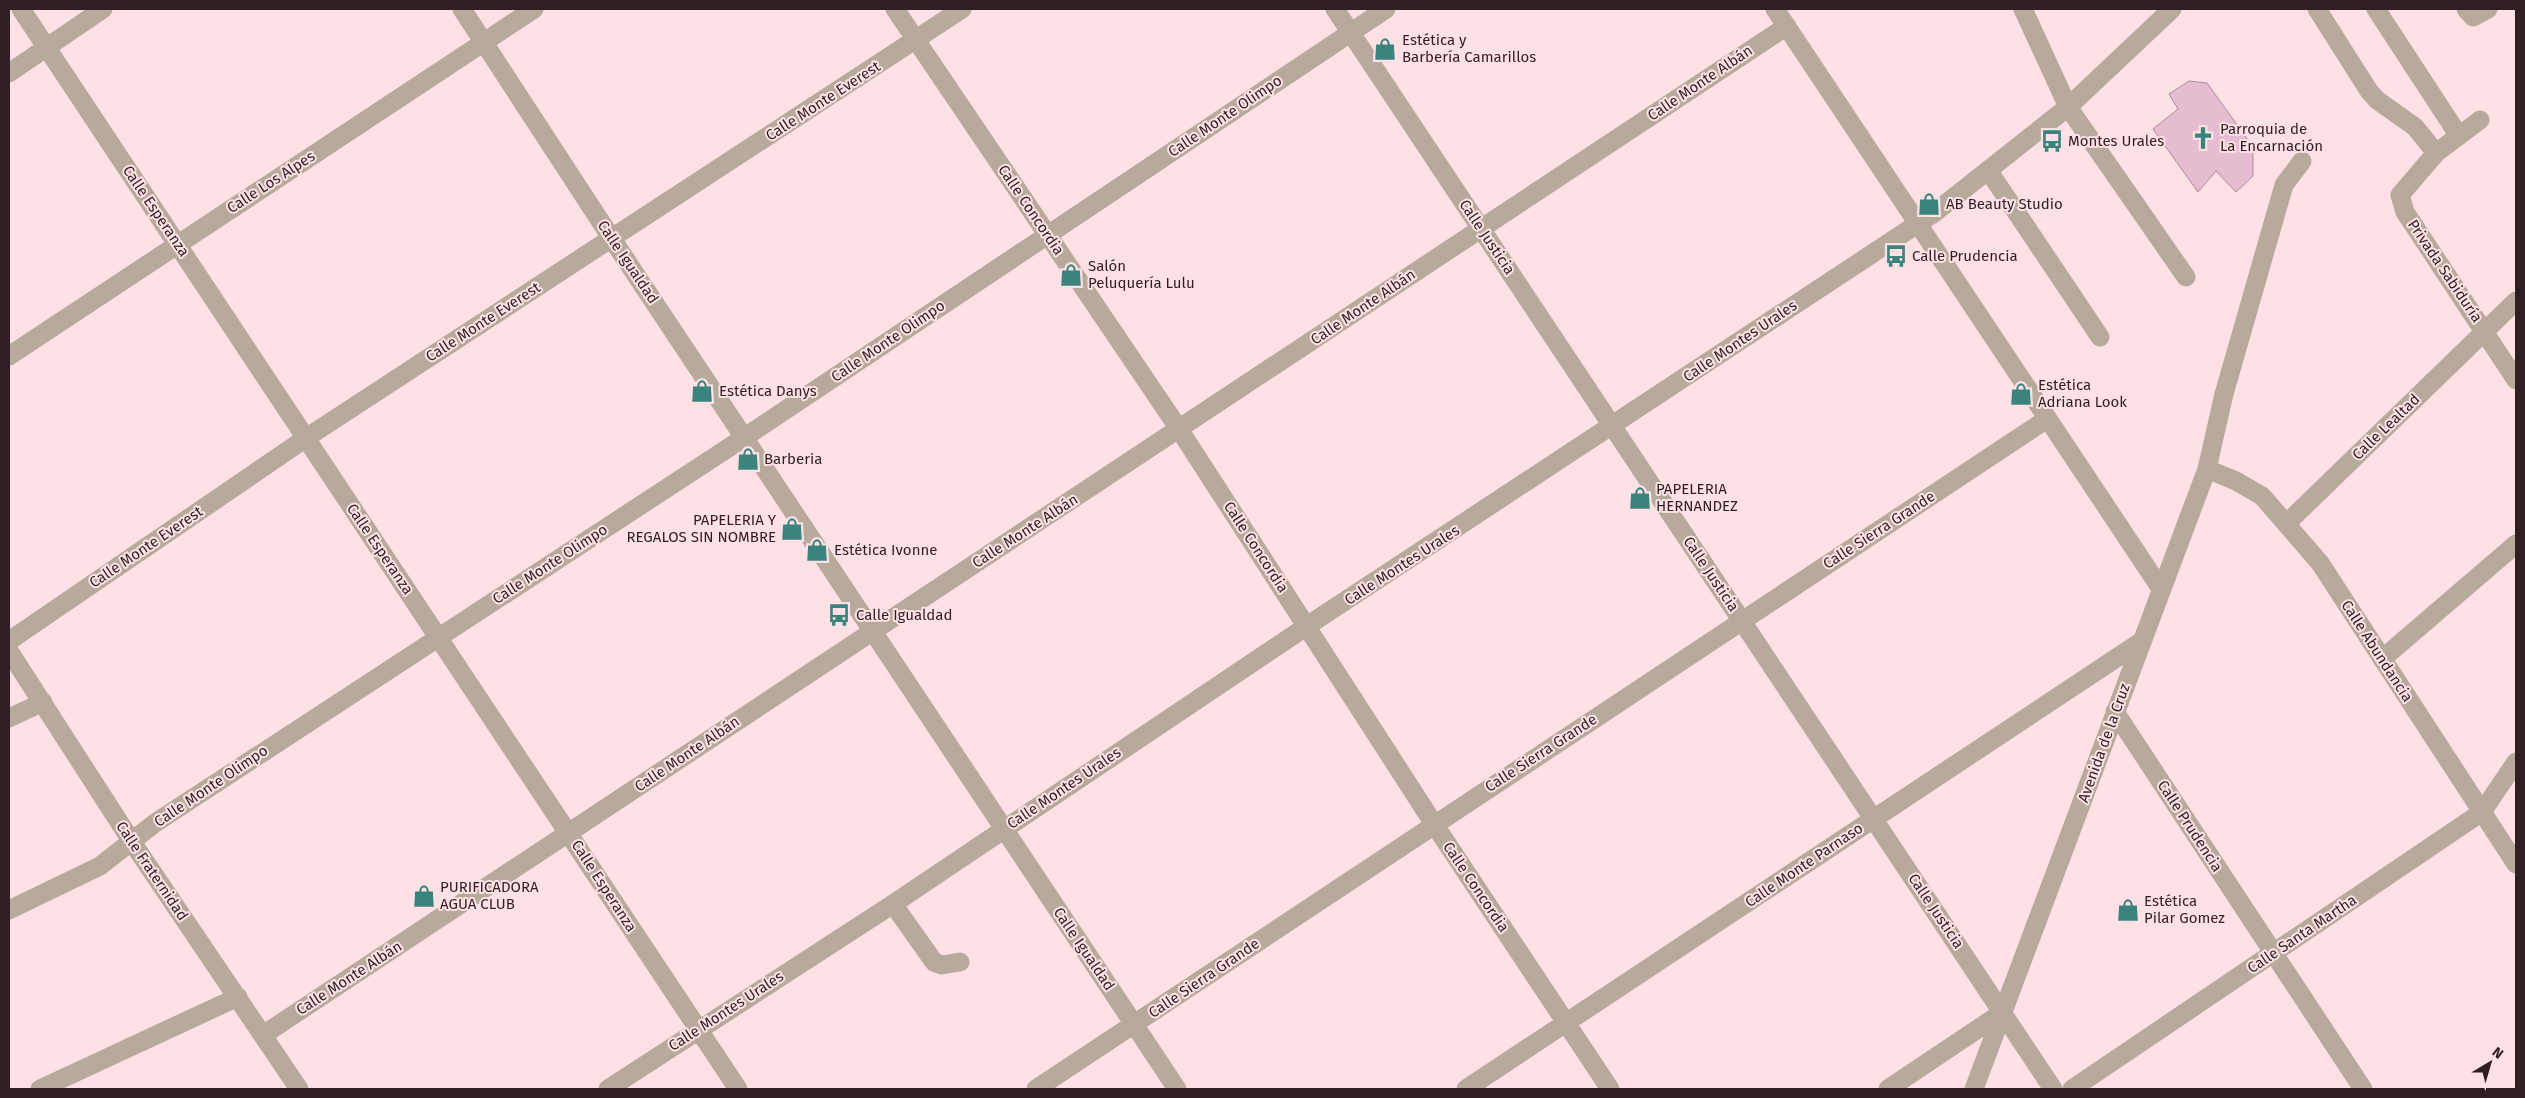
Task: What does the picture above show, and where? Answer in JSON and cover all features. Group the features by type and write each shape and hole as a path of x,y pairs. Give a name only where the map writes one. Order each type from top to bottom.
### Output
{"street":[{"name":"Calle Esperanza","path":"21,9 738,1089"},
{"path":"9,73 103,9"},
{"name":"Calle Igualdad","path":"462,9 872,632 1177,1089"},
{"name":"Calle Los Alpes","path":"9,356 534,9"},
{"name":"Calle Concordia","path":"895,9 1179,429 1434,824 1610,1089"},
{"name":"Calle Monte Everest","path":"9,641 306,438 962,9"},
{"name":"Calle Justicia","path":"1335,9 2004,1012 2053,1089"},
{"name":"Calle Monte Olimpo","path":"9,910 100,866 155,822 745,437 1386,9"},
{"path":"1775,9 2046,420 2161,589"},
{"path":"2023,9 2068,107 2186,277"},
{"name":"Calle Montes Urales","path":"608,1089 893,904 1307,626 1613,426 1916,224 2068,107 2172,9"},
{"path":"2376,9 2459,136"},
{"path":"2466,9 2473,17 2488,9"},
{"path":"2321,10 2369,91 2377,100 2414,127 2436,153 2480,120"},
{"name":"Calle Monte Albán","path":"263,1035 1787,26"},
{"name":"Privada Sabiduría","path":"2436,153 2400,194 2405,212 2486,331 2516,380"},
{"name":"Avenida de la Cruz","path":"1974,1089 2207,469 2224,394 2284,185 2302,162"},
{"path":"1988,170 2100,337"},
{"name":"Calle Lealtad","path":"2287,523 2516,301"},
{"name":"Calle Sierra Grande","path":"1036,1089 2046,420"},
{"name":"Calle Abundancia","path":"2207,469 2236,481 2262,496 2320,563 2516,864"},
{"path":"2382,659 2516,544"},
{"name":"Calle Monte Parnaso","path":"1466,1089 2142,641"},
{"name":"Calle Fraternidad","path":"9,651 132,842 299,1089"},
{"path":"9,718 43,702"},
{"name":"Calle Prudencia","path":"2115,712 2363,1089"},
{"name":"Calle Santa Martha","path":"2072,1089 2482,812 2516,762"},
{"path":"893,904 934,962 942,965 960,962"},
{"path":"40,1089 238,997"},
{"path":"1888,1089 2004,1012"}],"building":[{"name":"Parroquia de La Encarnación","path":"2189,81 2207,83 2253,147 2253,176 2236,192 2216,171 2198,192 2153,129 2178,109 2169,94"}],"place":[{"name":"Estética y Barbería Camarillos","path":"1385,49"},
{"name":"Parroquia de La Encarnación","path":"2203,138"},
{"name":"Montes Urales","path":"2052,141"},
{"name":"AB Beauty Studio","path":"1929,204"},
{"name":"Calle Prudencia","path":"1896,256"},
{"name":"Salón Peluquería Lulu","path":"1071,275"},
{"name":"Estética Danys","path":"702,391"},
{"name":"Estética Adriana Look","path":"2021,394"},
{"name":"Barberia","path":"748,459"},
{"name":"PAPELERIA HERNANDEZ","path":"1640,498"},
{"name":"PAPELERIA Y REGALOS SIN NOMBRE","path":"792,529"},
{"name":"Estética Ivonne","path":"817,550"},
{"name":"Calle Igualdad","path":"839,615"},
{"name":"PURIFICADORA AGUA CLUB","path":"424,896"},
{"name":"Estética Pilar Gomez","path":"2128,910"}]}
